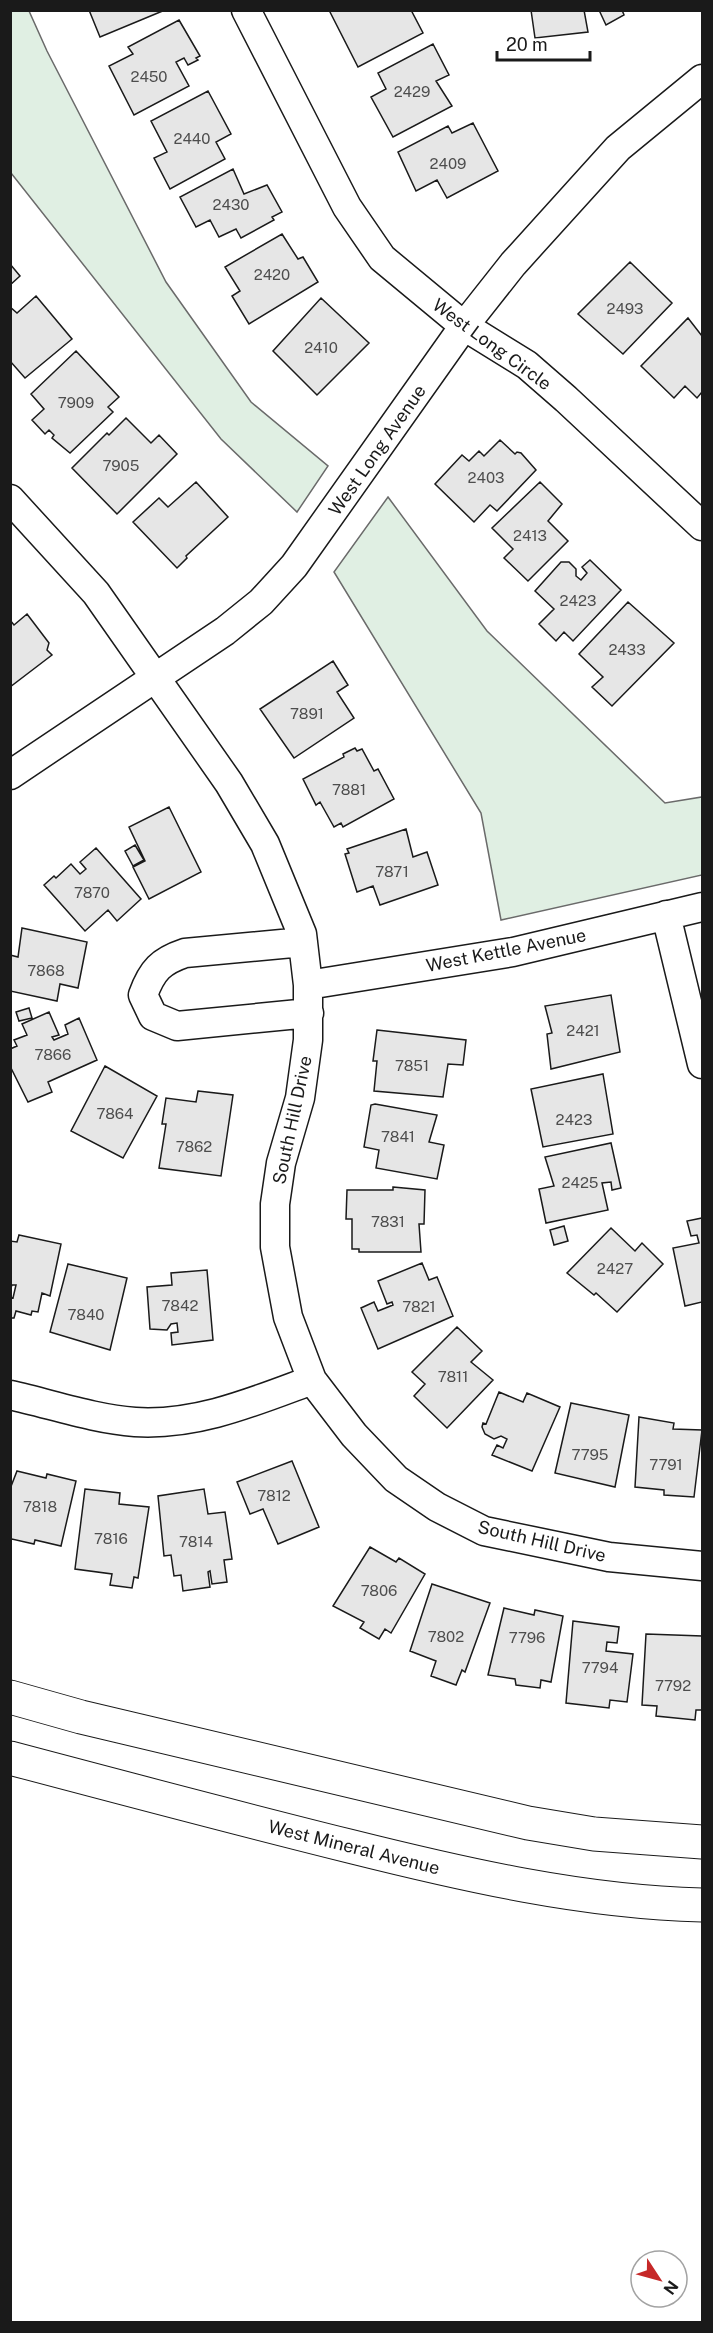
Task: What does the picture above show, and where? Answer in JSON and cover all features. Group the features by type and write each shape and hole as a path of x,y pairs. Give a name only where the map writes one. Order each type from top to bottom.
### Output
{"main road":[{"path":"10,1697 81,1717 528,1823 594,1834 702,1842"},
{"name":"West Mineral Avenue","path":"10,1758 430,1866 586,1895 666,1904 702,1905"}],"street":[{"name":"West Long Circle","path":"246,10 352,216 382,258 464,326 527,365 702,526"},
{"name":"West Long Avenue","path":"10,775 156,675 225,631 261,602 294,566 464,326 513,264 618,148 702,79"},
{"name":"South Hill Drive","path":"10,499 96,593 156,675 229,783 265,844 285,887 303,942 308,999 308,1041 300,1098 281,1162 275,1204 275,1247 288,1317 312,1380 354,1435 396,1479 437,1507 484,1531 609,1557 702,1566"},
{"name":"West Kettle Avenue","path":"308,999 702,908"},
{"path":"666,915 702,1064"},
{"path":"303,942 185,952 167,959 150,976 143,994 153,1016 177,1026 308,999"},
{"path":"10,1395 103,1417 134,1422 159,1422 202,1417 312,1380"}],"green space":[{"path":"11,10 29,11 47,51 166,282 251,402 328,466 297,512 221,439 11,173"},
{"path":"388,497 487,631 665,803 702,797 702,875 501,920 481,813 334,572"}],"building":[{"path":"89,10 165,10 100,37"},
{"path":"329,10 411,10 423,33 358,67"},
{"path":"531,10 584,10 588,32 535,38"},
{"path":"599,10 622,10 624,15 606,25"},
{"path":"179,20 200,56 196,58 198,60 188,65 184,58 176,62 189,86 134,115 109,66 133,54 128,47"},
{"path":"433,44 449,75 436,81 452,106 393,137 371,97 386,89 378,73"},
{"path":"208,91 231,134 216,142 225,159 170,189 154,158 167,152 151,121"},
{"path":"473,123 498,171 447,198 437,180 416,191 398,152 448,126 452,133"},
{"path":"233,169 244,194 267,185 282,212 272,217 274,220 241,238 236,229 219,237 210,220 196,227 180,197"},
{"path":"282,234 298,259 303,257 318,282 249,324 232,296 240,291 225,267"},
{"path":"630,262 672,303 623,354 578,314"},
{"path":"10,264 20,276 10,285"},
{"path":"36,296 72,339 25,378 10,361 10,307 17,313"},
{"path":"321,298 369,343 317,395 273,351"},
{"path":"688,318 702,336 702,392 697,398 685,386 674,398 641,366"},
{"path":"76,351 119,397 108,407 113,412 70,453 52,438 54,435 49,430 45,434 32,420 44,409 31,394"},
{"path":"126,418 151,443 159,435 177,454 117,514 72,468 107,433 109,435"},
{"path":"500,440 515,454 521,453 536,470 497,511 490,505 474,522 435,484 462,455 469,461 479,451 484,456"},
{"path":"196,482 228,517 186,556 187,558 177,568 133,522 159,498 168,507"},
{"path":"540,482 562,504 548,521 568,541 528,581 504,558 513,549 492,528"},
{"path":"590,560 621,590 573,641 564,632 556,641 539,624 554,609 535,591 561,562 569,562 576,569 576,576 581,580 587,573 582,567"},
{"path":"628,602 674,643 612,706 592,687 603,677 579,654"},
{"path":"27,614 49,643 47,650 52,655 10,687 10,620 14,625"},
{"path":"333,661 348,685 337,692 354,718 294,758 260,709"},
{"path":"355,748 357,751 362,749 374,771 378,769 394,799 343,827 341,823 334,827 320,802 316,805 303,779 344,757 343,754"},
{"path":"169,807 201,872 149,899 133,867 145,861 129,827"},
{"path":"406,829 413,857 427,852 438,885 380,905 373,886 357,892 345,854 349,853 347,849"},
{"path":"135,845 144,860 133,866 125,851"},
{"path":"96,848 141,899 117,921 108,910 85,931 44,885 54,876 56,878 71,864 80,874 86,869 80,862"},
{"path":"22,928 87,942 78,988 60,984 57,1001 10,991 10,955 18,957"},
{"path":"611,995 620,1052 551,1069 547,1034 552,1033 545,1006"},
{"path":"29,1008 32,1018 19,1021 16,1012"},
{"path":"49,1012 59,1035 52,1037 54,1040 68,1034 65,1025 79,1018 97,1060 48,1082 52,1092 28,1102 10,1066 10,1049 17,1046 14,1040 27,1035 22,1024"},
{"path":"377,1030 466,1040 463,1065 448,1064 443,1097 374,1091 377,1061 373,1061"},
{"path":"105,1066 157,1096 123,1158 71,1131"},
{"path":"603,1074 613,1134 543,1147 531,1089"},
{"path":"198,1091 233,1095 221,1176 159,1168 166,1124 162,1124 166,1098 196,1102"},
{"path":"371,1105 437,1115 429,1142 444,1145 437,1179 376,1168 379,1150 364,1147"},
{"path":"611,1143 621,1188 612,1190 611,1182 602,1183 608,1210 546,1223 539,1189 554,1186 545,1157"},
{"path":"393,1187 425,1190 424,1224 419,1224 421,1252 359,1252 359,1249 352,1249 352,1219 346,1219 347,1190 393,1190"},
{"path":"702,1218 702,1302 685,1306 673,1248 699,1243 697,1235 691,1236 687,1221"},
{"path":"564,1226 568,1241 554,1245 550,1230"},
{"path":"611,1228 635,1251 642,1243 663,1264 617,1312 596,1293 594,1295 567,1273"},
{"path":"19,1235 61,1244 50,1296 42,1293 38,1312 32,1311 31,1315 16,1311 14,1318 10,1318 10,1297 13,1298 16,1285 12,1285 10,1290 10,1241 17,1242"},
{"path":"422,1263 429,1280 437,1277 453,1316 378,1349 361,1308 374,1302 378,1311 393,1305 392,1302 387,1304 378,1281"},
{"path":"68,1264 127,1278 110,1350 50,1332"},
{"path":"207,1270 213,1340 172,1345 171,1333 178,1332 177,1323 171,1324 167,1330 150,1329 147,1287 172,1285 171,1273"},
{"path":"457,1327 482,1351 471,1362 493,1380 447,1428 414,1396 425,1384 412,1372"},
{"path":"499,1392 523,1402 527,1393 560,1407 532,1471 492,1455 497,1445 503,1448 507,1439 501,1436 494,1439 485,1434 482,1427 483,1423 486,1424"},
{"path":"571,1403 629,1415 615,1487 555,1473"},
{"path":"639,1417 674,1423 673,1429 702,1430 694,1497 664,1495 664,1490 635,1487"},
{"path":"292,1461 319,1527 278,1544 263,1509 250,1514 237,1482"},
{"path":"17,1471 46,1478 47,1474 76,1481 61,1546 35,1540 34,1544 12,1539 10,1541 10,1489"},
{"path":"85,1489 120,1493 119,1504 149,1507 138,1578 134,1577 132,1588 110,1585 112,1574 75,1569"},
{"path":"204,1489 208,1514 225,1512 232,1559 224,1560 227,1582 212,1584 210,1571 208,1572 210,1587 183,1591 181,1575 174,1576 171,1555 164,1556 158,1496"},
{"path":"370,1547 396,1562 399,1558 425,1574 391,1633 385,1629 379,1639 360,1628 364,1622 333,1606"},
{"path":"432,1584 490,1603 465,1672 462,1670 456,1685 431,1676 436,1661 410,1651"},
{"path":"504,1608 534,1615 535,1610 563,1616 551,1682 541,1680 540,1688 516,1685 515,1679 488,1675"},
{"path":"573,1621 619,1627 617,1643 607,1642 606,1651 633,1654 627,1702 610,1700 609,1708 566,1703"},
{"path":"646,1634 702,1636 702,1710 696,1710 695,1720 656,1716 657,1706 642,1705"}]}
